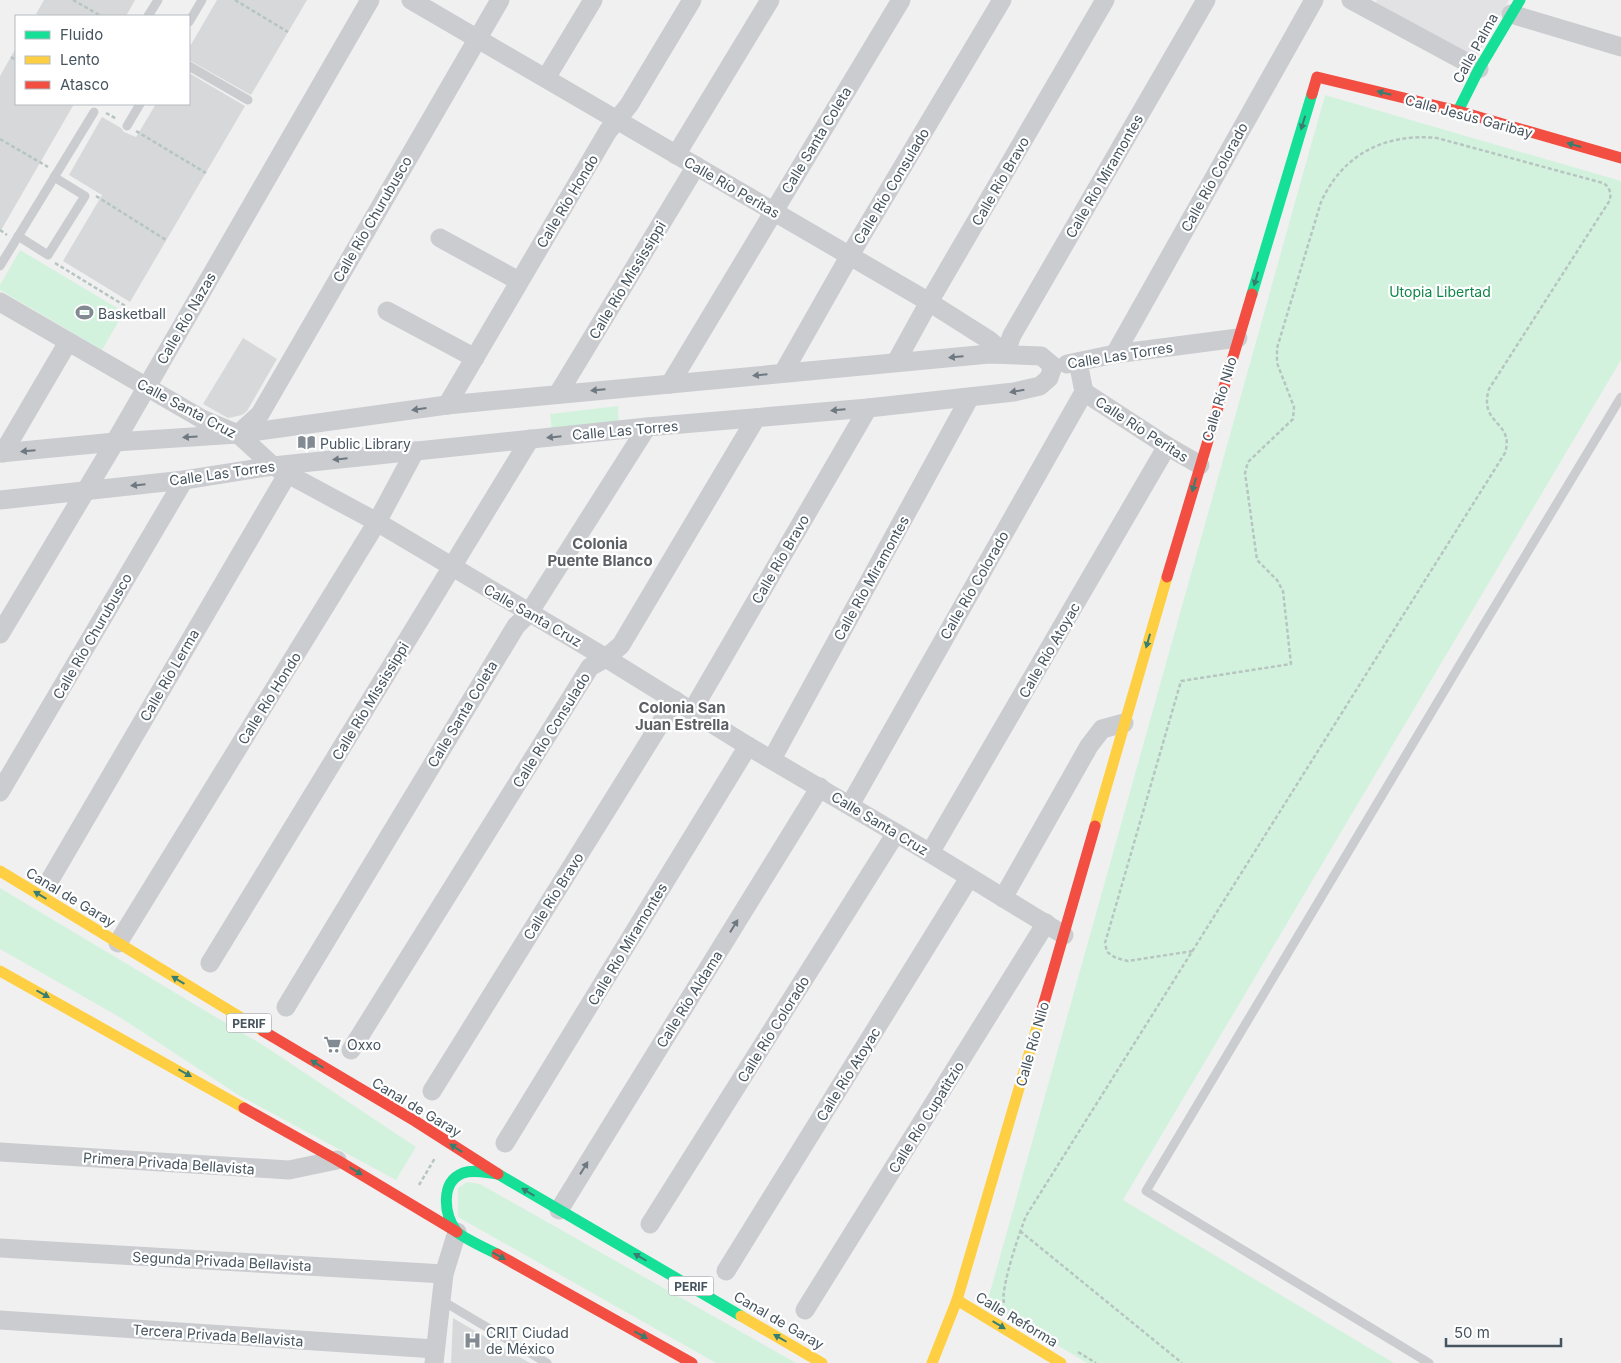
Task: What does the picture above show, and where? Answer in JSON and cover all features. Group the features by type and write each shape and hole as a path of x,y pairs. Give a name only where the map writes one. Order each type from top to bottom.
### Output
{"main road":[{"name":"Calle Palma","path":"1458,111 1479,69 1515,7"},
{"name":"Calle Jesús Garibay","path":"1317,77 1458,111 1621,158"},
{"name":"Calle Río Nilo","path":"932,1363 957,1300 1124,723 1317,77"},
{"name":"Canal de Garay","path":"0,871 336,1076 414,1121 498,1174 822,1363"},
{"path":"0,971 337,1160 457,1232 692,1363"},
{"path":"457,1232 448,1211 446,1196 450,1182 462,1173 498,1174"},
{"name":"Calle Reforma","path":"957,1300 1061,1363"}],"street":[{"name":"Calle Río Nazas","path":"0,634 115,442 370,0"},
{"name":"Calle Río Churubusco","path":"238,434 260,414 500,0"},
{"path":"546,78 593,0"},
{"name":"Calle Río Hondo","path":"447,405 608,131 629,106 692,0"},
{"path":"676,155 770,0"},
{"name":"Calle Santa Coleta","path":"670,384 901,0"},
{"name":"Calle Río Consulado","path":"783,373 850,255 1002,0"},
{"name":"Calle Río Bravo","path":"896,362 1105,0"},
{"name":"Calle Río Miramontes","path":"1005,354 1017,326 1206,0"},
{"name":"Calle Río Colorado","path":"1115,354 1314,0"},
{"path":"1351,0 1479,69"},
{"name":"Calle Río Peritas","path":"414,1 476,39 929,302 989,340 1005,354"},
{"path":"1515,7 1621,47"},
{"name":"Calle Río Mississippi","path":"558,394 696,166"},
{"path":"440,238 519,281"},
{"name":"Calle Santa Cruz","path":"0,302 202,419 238,434 280,469 377,522 1064,934"},
{"path":"388,311 475,358"},
{"name":"Calle Las Torres","path":"0,500 280,469 415,451 647,427 868,408 1014,392 1040,386 1049,378 1053,366 1115,354 1238,338"},
{"path":"1,453 68,342"},
{"path":"1,453 115,442 238,434 447,405 896,362 1005,354 1041,356 1053,366"},
{"path":"1078,362 1084,392"},
{"name":"Calle Río Peritas","path":"1084,392 1200,465"},
{"name":"Calle Río Colorado","path":"850,805 1084,392"},
{"name":"Calle Río Miramontes","path":"772,759 970,397"},
{"name":"Calle Río Bravo","path":"692,711 868,408"},
{"name":"Calle Río Consulado","path":"352,1050 590,666 606,658 621,645 756,418"},
{"name":"Calle Santa Coleta","path":"286,1007 516,626 530,613 647,427"},
{"name":"Calle Río Mississippi","path":"210,963 530,439"},
{"name":"Calle Río Atoyac","path":"930,853 1167,446"},
{"name":"Calle Río Hondo","path":"118,943 377,522 415,451"},
{"name":"Calle Río Lerma","path":"51,878 280,469"},
{"name":"Calle Río Churubusco","path":"0,792 184,480"},
{"name":"Calle Río Bravo","path":"432,1091 675,700"},
{"path":"1003,898 1089,746 1102,729 1124,723"},
{"name":"Calle Río Miramontes","path":"505,1143 748,746"},
{"name":"Calle Río Aldama","path":"559,1210 820,787"},
{"name":"Calle Río Colorado","path":"650,1224 896,833"},
{"name":"Calle Río Atoyac","path":"726,1271 970,878"},
{"name":"Calle Río Cupatitzio","path":"806,1310 1046,923"},
{"name":"Primera Privada Bellavista","path":"0,1152 288,1170 337,1160"},
{"path":"435,1356 444,1274 457,1232"},
{"name":"Segunda Privada Bellavista","path":"0,1248 444,1274"},
{"name":"Tercera Privada Bellavista","path":"0,1320 435,1356"}],"lane":[{"path":"149,15 158,0"},
{"path":"190,20 202,0"},
{"path":"190,67 248,100"},
{"path":"127,126 139,105"},
{"path":"0,266 94,112"},
{"path":"18,236 48,255 85,196 56,175"},
{"path":"1429,1363 1146,1191 1462,659 1621,397"},
{"path":"441,1300 547,1363"}],"path":[{"path":"73,0 99,15"},
{"path":"235,0 288,32"},
{"path":"11,57 15,59"},
{"path":"104,112 206,173"},
{"path":"1006,1309 1002,1300 1004,1290 1020,1230 1026,1216 1193,951 1505,453 1508,443 1507,435 1487,410 1486,400 1489,389 1610,200 1611,194 1608,186 1437,138 1421,137 1394,141 1371,148 1354,158 1337,174 1328,188 1321,202 1277,348 1277,363 1294,408 1293,419 1248,462 1245,473 1257,560 1277,580 1283,591 1291,664 1181,681 1105,943 1107,952 1116,958 1128,961 1193,951"},
{"path":"0,139 56,175"},
{"path":"93,194 166,240"},
{"path":"54,263 127,307"},
{"path":"418,1187 438,1154"},
{"path":"1020,1230 1182,1363"},
{"path":"1072,1348 1096,1363"}],"shaded area":[{"path":"1377,0 1509,0 1476,58 1374,5"}],"green space":[{"name":"Utopia Libertad","path":"1325,95 1621,181 1621,360 1123,1200 1394,1363 1087,1363 987,1303"},
{"path":"20,250 124,312 102,350 0,290 0,285"},
{"path":"618,406 619,426 552,433 550,414"},
{"path":"0,888 266,1047 416,1147 396,1180 240,1096 121,1018 0,949"},
{"path":"467,1182 480,1184 796,1363 716,1363 458,1217 458,1188"}],"building":[{"path":"44,0 135,0 127,15 36,14"},
{"path":"217,0 307,0 251,95 190,61 190,46"},
{"path":"15,50 15,105 73,105 0,232 0,76"},
{"path":"190,74 245,106 130,302 63,261 102,195 69,175 102,117 121,128 124,132 136,137 155,105 190,105"},
{"path":"243,338 277,359 247,411 242,415 228,418 203,404"},
{"name":"CRIT Ciudad de México","path":"453,1318 530,1363 451,1363"}],"traffic: fast":[{"path":"1458,111 1479,69 1520,0"},
{"path":"1252,294 1312,94"},
{"path":"497,1254 463,1237 452,1224 446,1199 451,1183 463,1173 476,1171 498,1174 741,1316"}],"traffic: slow":[{"path":"1095,826 1167,577"},
{"path":"0,871 263,1031"},
{"path":"0,971 244,1108"},
{"path":"932,1363 957,1300 1039,1020"},
{"path":"957,1300 1061,1363"},
{"path":"741,1316 822,1363"}],"traffic: jam":[{"path":"1312,94 1317,77 1458,111 1621,158"},
{"path":"1167,577 1252,294"},
{"path":"1039,1020 1095,826"},
{"path":"263,1031 415,1121 498,1174"},
{"path":"244,1108 337,1160 457,1232"},
{"path":"497,1254 692,1363"}],"place":[{"name":"Basketball","path":"84,313"},
{"name":"Public Library","path":"306,443"},
{"name":"Oxxo","path":"333,1044"},
{"name":"CRIT Ciudad de México","path":"472,1340"}],"district":[{"name":"Colonia Puente Blanco","path":"600,552"},
{"name":"Colonia San Juan Estrella","path":"682,716"}]}
